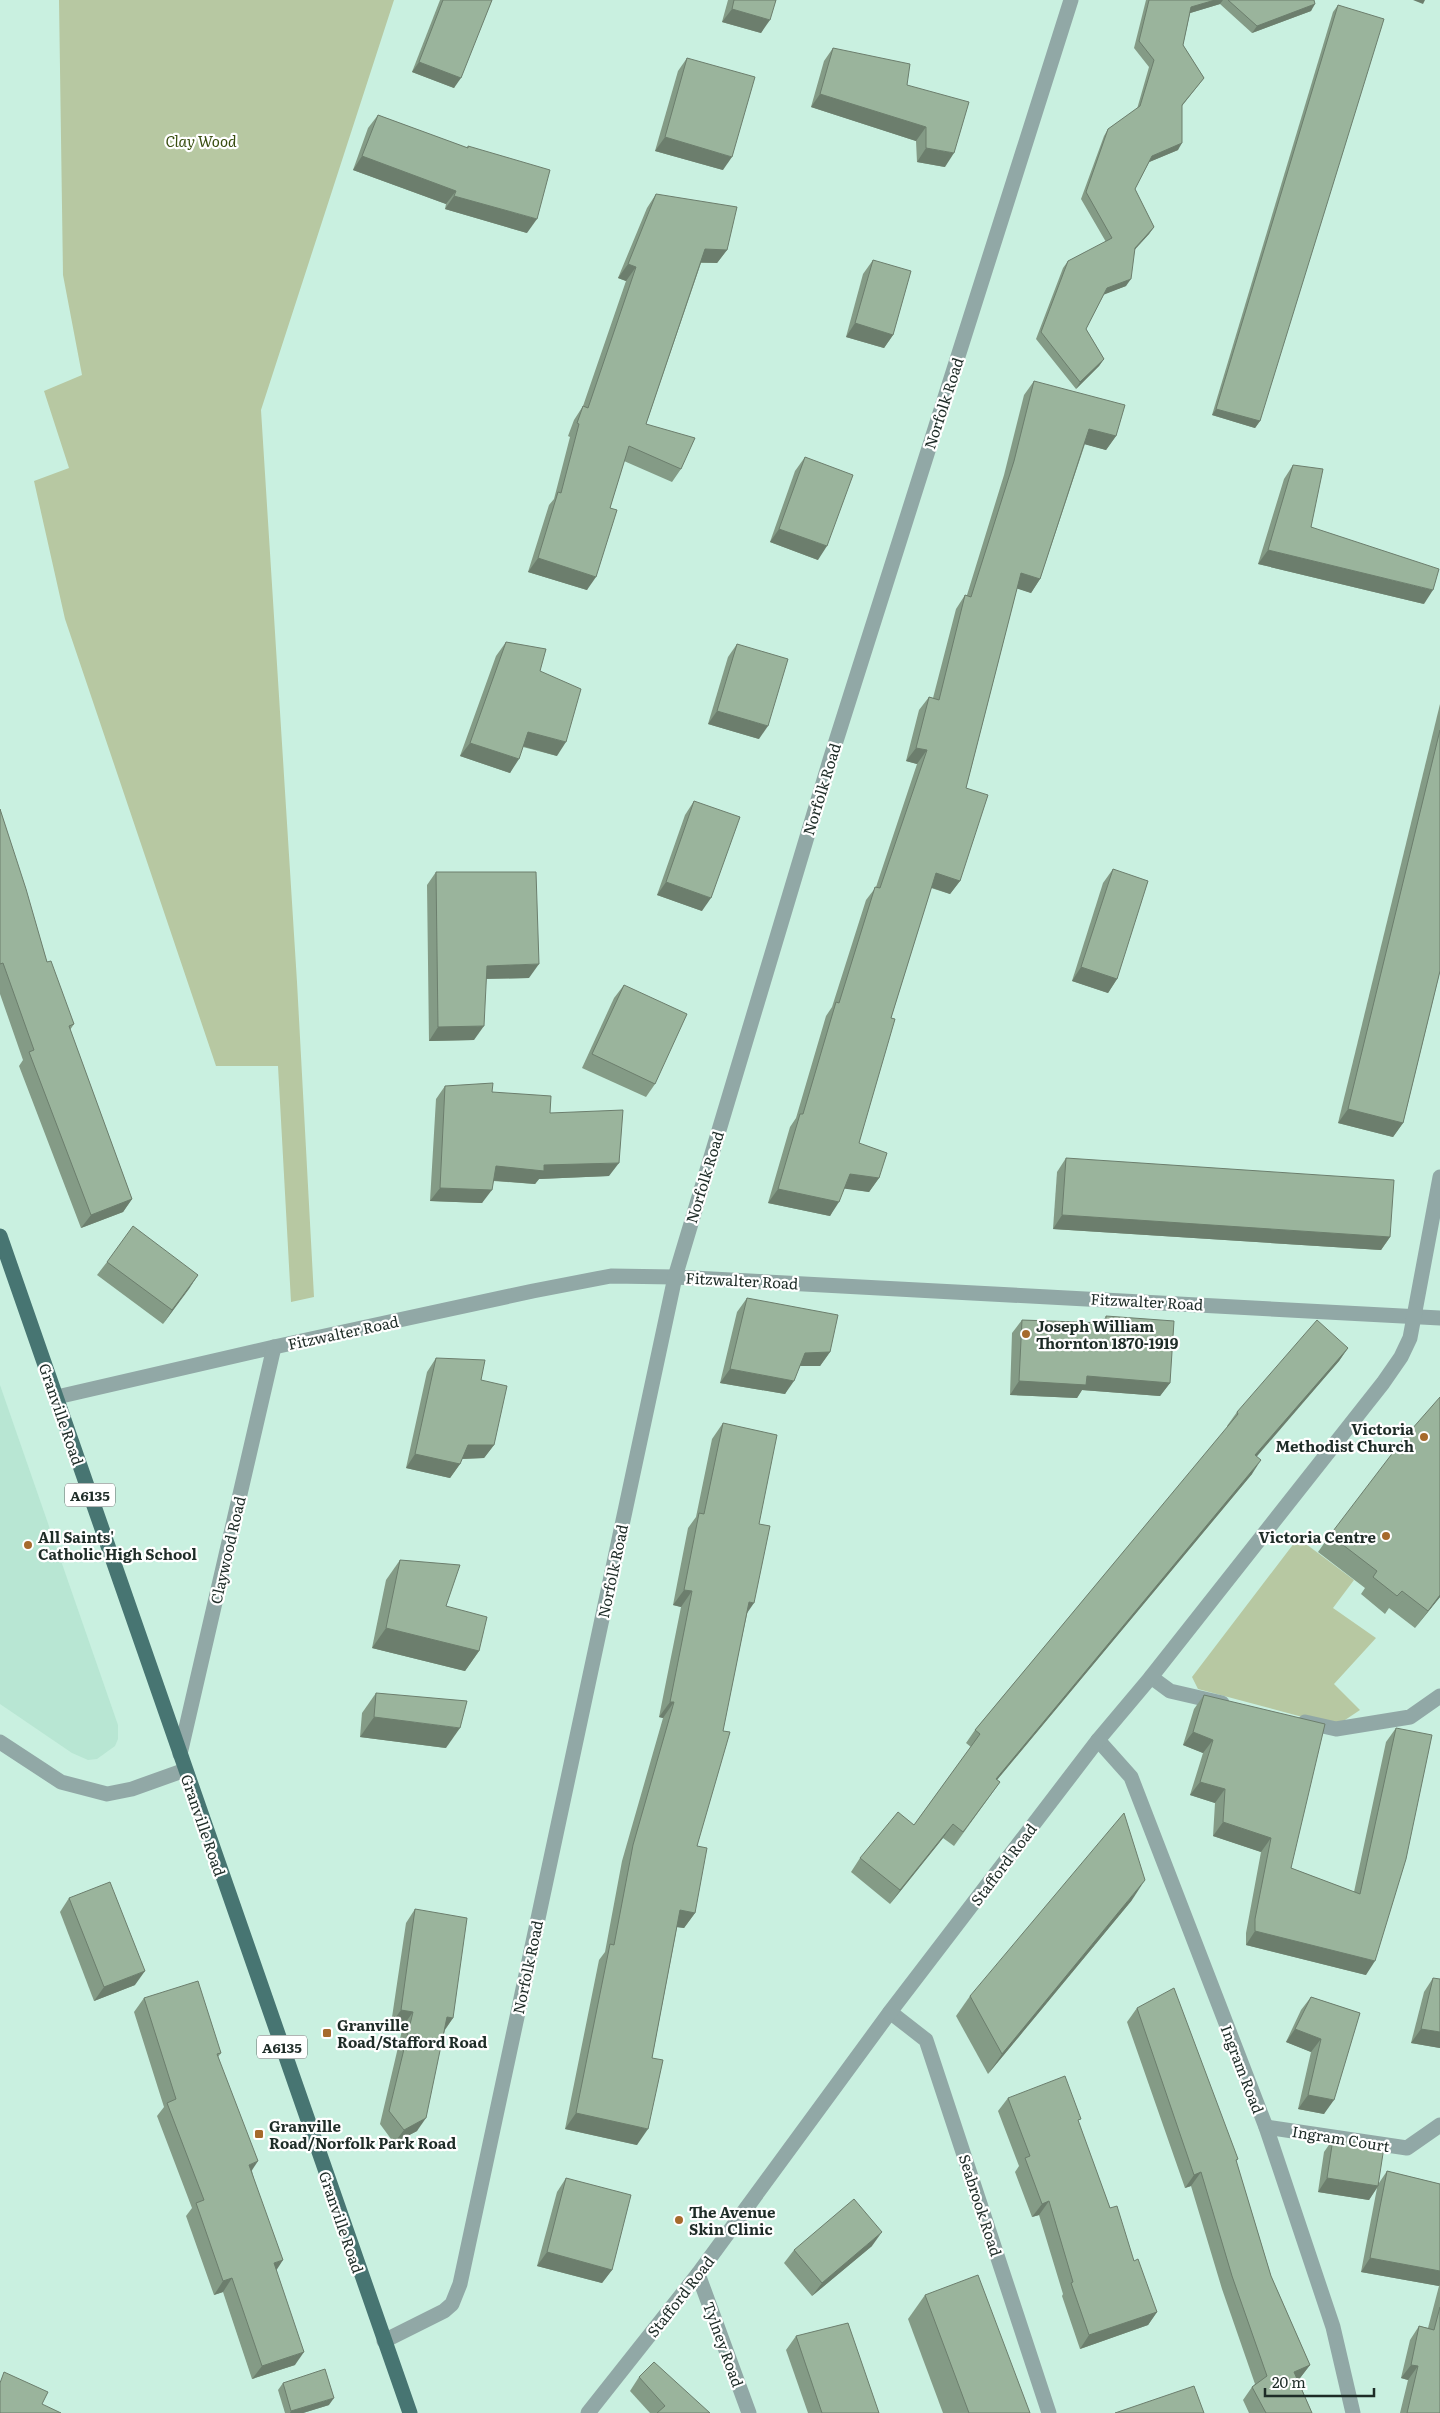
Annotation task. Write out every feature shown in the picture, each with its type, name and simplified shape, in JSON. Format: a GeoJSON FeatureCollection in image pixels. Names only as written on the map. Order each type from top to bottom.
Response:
{"type":"FeatureCollection","features":[{"type":"Feature","properties":{"kind":"main road","name":"Granville Road"},"geometry":{"type":"LineString","coordinates":[[0,1236],[410,2413]]}},
{"type":"Feature","properties":{"kind":"street","name":"Norfolk Road"},"geometry":{"type":"LineString","coordinates":[[384,2341],[444,2311],[452,2304],[460,2284],[675,1276],[830,760],[1071,0]]}},
{"type":"Feature","properties":{"kind":"street","name":"Stafford Road"},"geometry":{"type":"LineString","coordinates":[[588,2413],[698,2274],[890,2012],[1098,1740],[1151,1677],[1383,1384],[1401,1357],[1410,1338],[1440,1178]]}},
{"type":"Feature","properties":{"kind":"street","name":"Fitzwalter Road"},"geometry":{"type":"LineString","coordinates":[[57,1397],[274,1347],[611,1276],[675,1276],[1208,1304],[1338,1313],[1414,1315],[1440,1318]]}},
{"type":"Feature","properties":{"kind":"street","name":"Claywood Road"},"geometry":{"type":"LineString","coordinates":[[180,1754],[274,1347]]}},
{"type":"Feature","properties":{"kind":"street"},"geometry":{"type":"LineString","coordinates":[[1151,1677],[1170,1691],[1235,1706]]}},
{"type":"Feature","properties":{"kind":"street"},"geometry":{"type":"LineString","coordinates":[[1290,1718],[1336,1729],[1410,1717],[1440,1696]]}},
{"type":"Feature","properties":{"kind":"street","name":"Ingram Road"},"geometry":{"type":"LineString","coordinates":[[1098,1740],[1131,1777],[1266,2127],[1334,2327],[1352,2413]]}},
{"type":"Feature","properties":{"kind":"street"},"geometry":{"type":"LineString","coordinates":[[0,1742],[61,1782],[107,1794],[132,1790],[185,1770]]}},
{"type":"Feature","properties":{"kind":"street","name":"Seabrook Road"},"geometry":{"type":"LineString","coordinates":[[890,2012],[926,2040],[1049,2413]]}},
{"type":"Feature","properties":{"kind":"street","name":"Ingram Court"},"geometry":{"type":"LineString","coordinates":[[1266,2127],[1407,2148],[1440,2125]]}},
{"type":"Feature","properties":{"kind":"street","name":"Tylney Road"},"geometry":{"type":"LineString","coordinates":[[698,2274],[748,2413]]}},
{"type":"Feature","properties":{"kind":"shaded area","name":"All Saints' Catholic High School"},"geometry":{"type":"Polygon","coordinates":[[[0,1385],[118,1725],[118,1739],[115,1746],[97,1759],[88,1760],[72,1753],[0,1704],[0,1385]]]}},
{"type":"Feature","properties":{"kind":"green space","name":"Clay Wood"},"geometry":{"type":"Polygon","coordinates":[[[59,0],[394,0],[261,410],[297,982],[314,1297],[291,1302],[278,1066],[216,1066],[65,619],[34,481],[69,468],[44,391],[82,375],[63,275],[59,0]]]}},
{"type":"Feature","properties":{"kind":"green space"},"geometry":{"type":"Polygon","coordinates":[[[1298,1538],[1354,1580],[1333,1608],[1376,1638],[1334,1684],[1360,1710],[1336,1726],[1198,1689],[1192,1677],[1298,1538]]]}},
{"type":"Feature","properties":{"kind":"building"},"geometry":{"type":"Polygon","coordinates":[[[443,0],[492,0],[461,78],[419,62],[443,0]]]}},
{"type":"Feature","properties":{"kind":"building"},"geometry":{"type":"Polygon","coordinates":[[[734,0],[776,0],[770,20],[732,9],[734,0]]]}},
{"type":"Feature","properties":{"kind":"building"},"geometry":{"type":"Polygon","coordinates":[[[1149,0],[1215,0],[1191,7],[1183,45],[1204,78],[1182,105],[1182,143],[1152,156],[1135,189],[1154,227],[1135,248],[1131,279],[1107,288],[1086,329],[1104,359],[1080,382],[1041,332],[1068,261],[1112,238],[1086,192],[1108,129],[1140,106],[1154,60],[1139,41],[1149,0]]]}},
{"type":"Feature","properties":{"kind":"building"},"geometry":{"type":"Polygon","coordinates":[[[1228,0],[1314,0],[1315,4],[1257,26],[1228,0]]]}},
{"type":"Feature","properties":{"kind":"building"},"geometry":{"type":"Polygon","coordinates":[[[1338,5],[1384,19],[1260,421],[1216,409],[1338,5]]]}},
{"type":"Feature","properties":{"kind":"building"},"geometry":{"type":"Polygon","coordinates":[[[833,48],[910,64],[907,85],[969,102],[954,153],[926,148],[926,127],[820,94],[833,48]]]}},
{"type":"Feature","properties":{"kind":"building"},"geometry":{"type":"Polygon","coordinates":[[[687,58],[755,77],[732,157],[665,137],[687,58]]]}},
{"type":"Feature","properties":{"kind":"building"},"geometry":{"type":"Polygon","coordinates":[[[378,115],[468,148],[468,146],[550,170],[537,219],[454,196],[456,191],[362,156],[378,115]]]}},
{"type":"Feature","properties":{"kind":"building"},"geometry":{"type":"Polygon","coordinates":[[[656,194],[737,207],[727,250],[705,249],[646,424],[695,438],[681,469],[629,446],[610,508],[617,510],[596,577],[538,558],[558,492],[561,493],[579,424],[577,423],[583,406],[588,408],[636,267],[628,264],[656,194]]]}},
{"type":"Feature","properties":{"kind":"building"},"geometry":{"type":"Polygon","coordinates":[[[873,260],[911,271],[893,335],[855,323],[873,260]]]}},
{"type":"Feature","properties":{"kind":"building"},"geometry":{"type":"Polygon","coordinates":[[[1034,381],[1125,405],[1116,436],[1089,429],[1040,579],[1021,573],[966,788],[988,795],[960,881],[936,873],[891,1018],[895,1019],[859,1143],[887,1153],[879,1178],[850,1174],[839,1202],[778,1189],[800,1114],[803,1114],[836,1002],[839,1003],[875,887],[880,888],[927,750],[916,748],[929,697],[939,700],[965,595],[971,597],[1014,461],[1034,381]]]}},
{"type":"Feature","properties":{"kind":"building"},"geometry":{"type":"Polygon","coordinates":[[[805,457],[853,475],[827,546],[779,529],[805,457]]]}},
{"type":"Feature","properties":{"kind":"building"},"geometry":{"type":"Polygon","coordinates":[[[1293,465],[1323,469],[1311,527],[1439,569],[1433,590],[1268,550],[1293,465]]]}},
{"type":"Feature","properties":{"kind":"building"},"geometry":{"type":"Polygon","coordinates":[[[506,642],[546,649],[540,671],[581,689],[566,742],[528,732],[519,759],[470,743],[506,642]]]}},
{"type":"Feature","properties":{"kind":"building"},"geometry":{"type":"Polygon","coordinates":[[[737,644],[788,659],[768,726],[717,711],[737,644]]]}},
{"type":"Feature","properties":{"kind":"building"},"geometry":{"type":"Polygon","coordinates":[[[1440,730],[1440,971],[1403,1123],[1348,1109],[1440,730]]]}},
{"type":"Feature","properties":{"kind":"building"},"geometry":{"type":"Polygon","coordinates":[[[694,801],[740,817],[711,898],[666,882],[694,801]]]}},
{"type":"Feature","properties":{"kind":"building"},"geometry":{"type":"Polygon","coordinates":[[[0,809],[47,962],[51,961],[74,1024],[69,1026],[132,1199],[91,1215],[29,1052],[34,1050],[3,963],[0,964],[0,809]]]}},
{"type":"Feature","properties":{"kind":"building"},"geometry":{"type":"Polygon","coordinates":[[[1113,869],[1148,881],[1117,979],[1081,967],[1113,869]]]}},
{"type":"Feature","properties":{"kind":"building"},"geometry":{"type":"Polygon","coordinates":[[[436,872],[536,872],[539,964],[487,966],[484,1026],[438,1027],[436,872]]]}},
{"type":"Feature","properties":{"kind":"building"},"geometry":{"type":"Polygon","coordinates":[[[624,985],[687,1014],[655,1084],[592,1054],[624,985]]]}},
{"type":"Feature","properties":{"kind":"building"},"geometry":{"type":"Polygon","coordinates":[[[493,1083],[492,1092],[551,1096],[550,1113],[623,1110],[619,1163],[544,1165],[544,1171],[496,1166],[492,1190],[440,1188],[445,1086],[493,1083]]]}},
{"type":"Feature","properties":{"kind":"building"},"geometry":{"type":"Polygon","coordinates":[[[1066,1158],[1394,1180],[1390,1237],[1062,1215],[1066,1158]]]}},
{"type":"Feature","properties":{"kind":"building"},"geometry":{"type":"Polygon","coordinates":[[[133,1226],[198,1275],[172,1310],[107,1262],[133,1226]]]}},
{"type":"Feature","properties":{"kind":"building"},"geometry":{"type":"Polygon","coordinates":[[[747,1298],[838,1315],[830,1352],[805,1353],[794,1381],[730,1369],[747,1298]]]}},
{"type":"Feature","properties":{"kind":"building"},"geometry":{"type":"Polygon","coordinates":[[[1106,1316],[1174,1321],[1170,1383],[1087,1376],[1086,1385],[1019,1381],[1022,1320],[1106,1323],[1106,1316]]]}},
{"type":"Feature","properties":{"kind":"building"},"geometry":{"type":"Polygon","coordinates":[[[1317,1320],[1348,1348],[1255,1455],[1261,1460],[996,1779],[1000,1782],[963,1832],[953,1824],[900,1890],[860,1858],[898,1812],[914,1825],[980,1734],[975,1730],[1238,1414],[1237,1412],[1317,1320]]]}},
{"type":"Feature","properties":{"kind":"building"},"geometry":{"type":"Polygon","coordinates":[[[436,1358],[485,1360],[481,1380],[507,1386],[494,1445],[468,1445],[460,1464],[415,1454],[436,1358]]]}},
{"type":"Feature","properties":{"kind":"building","name":"Victoria Centre"},"geometry":{"type":"Polygon","coordinates":[[[1440,1397],[1440,1595],[1428,1611],[1402,1591],[1397,1596],[1373,1577],[1377,1571],[1330,1535],[1404,1438],[1440,1397]]]}},
{"type":"Feature","properties":{"kind":"building"},"geometry":{"type":"Polygon","coordinates":[[[723,1423],[777,1435],[759,1524],[770,1526],[754,1603],[749,1602],[723,1731],[730,1732],[697,1846],[707,1848],[695,1913],[680,1910],[652,2058],[663,2060],[648,2129],[576,2113],[610,1944],[614,1945],[633,1845],[674,1702],[670,1702],[692,1591],[684,1590],[699,1513],[704,1514],[723,1423]]]}},
{"type":"Feature","properties":{"kind":"building"},"geometry":{"type":"Polygon","coordinates":[[[400,1560],[460,1565],[446,1606],[487,1617],[479,1651],[386,1628],[400,1560]]]}},
{"type":"Feature","properties":{"kind":"building"},"geometry":{"type":"Polygon","coordinates":[[[376,1693],[467,1701],[460,1728],[374,1717],[376,1693]]]}},
{"type":"Feature","properties":{"kind":"building"},"geometry":{"type":"Polygon","coordinates":[[[1204,1695],[1325,1724],[1291,1868],[1360,1894],[1396,1728],[1432,1735],[1406,1859],[1375,1961],[1255,1931],[1255,1919],[1271,1838],[1223,1822],[1225,1789],[1200,1782],[1213,1740],[1193,1732],[1204,1695]]]}},
{"type":"Feature","properties":{"kind":"building"},"geometry":{"type":"Polygon","coordinates":[[[1124,1813],[1145,1880],[1002,2054],[970,1996],[1124,1813]]]}},
{"type":"Feature","properties":{"kind":"building"},"geometry":{"type":"Polygon","coordinates":[[[110,1882],[145,1971],[104,1987],[69,1898],[110,1882]]]}},
{"type":"Feature","properties":{"kind":"building"},"geometry":{"type":"Polygon","coordinates":[[[415,1909],[467,1918],[453,2018],[447,2017],[426,2118],[404,2130],[389,2111],[413,2012],[401,2010],[415,1909]]]}},
{"type":"Feature","properties":{"kind":"building"},"geometry":{"type":"Polygon","coordinates":[[[1433,1978],[1440,1979],[1440,2032],[1421,2029],[1433,1978]]]}},
{"type":"Feature","properties":{"kind":"building"},"geometry":{"type":"Polygon","coordinates":[[[198,1981],[221,2053],[217,2054],[258,2161],[249,2165],[283,2260],[274,2263],[304,2352],[262,2366],[232,2278],[223,2281],[196,2203],[204,2200],[167,2103],[176,2099],[144,1998],[198,1981]]]}},
{"type":"Feature","properties":{"kind":"building"},"geometry":{"type":"Polygon","coordinates":[[[1174,1988],[1238,2159],[1236,2160],[1271,2276],[1310,2365],[1294,2372],[1312,2413],[1266,2413],[1252,2387],[1267,2376],[1232,2276],[1201,2172],[1194,2175],[1137,2008],[1174,1988]]]}},
{"type":"Feature","properties":{"kind":"building"},"geometry":{"type":"Polygon","coordinates":[[[1311,1997],[1360,2013],[1334,2100],[1308,2095],[1321,2039],[1295,2029],[1311,1997]]]}},
{"type":"Feature","properties":{"kind":"building"},"geometry":{"type":"Polygon","coordinates":[[[1065,2076],[1081,2119],[1078,2120],[1110,2208],[1117,2206],[1134,2261],[1138,2259],[1157,2312],[1089,2335],[1071,2283],[1073,2282],[1049,2201],[1042,2204],[1025,2158],[1030,2156],[1008,2098],[1065,2076]]]}},
{"type":"Feature","properties":{"kind":"building"},"geometry":{"type":"Polygon","coordinates":[[[1333,2139],[1384,2147],[1378,2186],[1327,2178],[1333,2139]]]}},
{"type":"Feature","properties":{"kind":"building"},"geometry":{"type":"Polygon","coordinates":[[[1387,2171],[1440,2184],[1440,2271],[1370,2258],[1387,2171]]]}},
{"type":"Feature","properties":{"kind":"building"},"geometry":{"type":"Polygon","coordinates":[[[566,2178],[631,2195],[612,2270],[547,2252],[566,2178]]]}},
{"type":"Feature","properties":{"kind":"building"},"geometry":{"type":"Polygon","coordinates":[[[854,2199],[882,2232],[822,2283],[794,2250],[854,2199]]]}},
{"type":"Feature","properties":{"kind":"building"},"geometry":{"type":"Polygon","coordinates":[[[978,2275],[1030,2413],[969,2413],[925,2295],[978,2275]]]}},
{"type":"Feature","properties":{"kind":"building"},"geometry":{"type":"Polygon","coordinates":[[[1440,2307],[1440,2413],[1407,2413],[1418,2366],[1411,2365],[1419,2326],[1434,2330],[1440,2307]]]}},
{"type":"Feature","properties":{"kind":"building"},"geometry":{"type":"Polygon","coordinates":[[[848,2323],[879,2413],[822,2413],[796,2336],[848,2323]]]}},
{"type":"Feature","properties":{"kind":"building"},"geometry":{"type":"Polygon","coordinates":[[[654,2362],[710,2413],[657,2413],[665,2406],[639,2377],[654,2362]]]}},
{"type":"Feature","properties":{"kind":"building"},"geometry":{"type":"Polygon","coordinates":[[[325,2369],[334,2398],[291,2411],[283,2383],[325,2369]]]}},
{"type":"Feature","properties":{"kind":"building"},"geometry":{"type":"Polygon","coordinates":[[[4,2372],[48,2392],[42,2404],[61,2413],[0,2413],[0,2383],[4,2372]]]}},
{"type":"Feature","properties":{"kind":"building"},"geometry":{"type":"Polygon","coordinates":[[[1194,2386],[1204,2413],[1115,2413],[1194,2386]]]}},
{"type":"Feature","properties":{"kind":"place","name":"Joseph William Thornton 1870-1919"},"geometry":{"type":"Point","coordinates":[1026,1334]}},
{"type":"Feature","properties":{"kind":"place","name":"Victoria Methodist Church"},"geometry":{"type":"Point","coordinates":[1424,1437]}},
{"type":"Feature","properties":{"kind":"place","name":"Victoria Centre"},"geometry":{"type":"Point","coordinates":[1386,1536]}},
{"type":"Feature","properties":{"kind":"place","name":"All Saints' Catholic High School"},"geometry":{"type":"Point","coordinates":[28,1545]}},
{"type":"Feature","properties":{"kind":"place","name":"Granville Road/Stafford Road"},"geometry":{"type":"Point","coordinates":[327,2033]}},
{"type":"Feature","properties":{"kind":"place","name":"Granville Road/Norfolk Park Road"},"geometry":{"type":"Point","coordinates":[259,2134]}},
{"type":"Feature","properties":{"kind":"place","name":"The Avenue Skin Clinic"},"geometry":{"type":"Point","coordinates":[679,2220]}}]}
